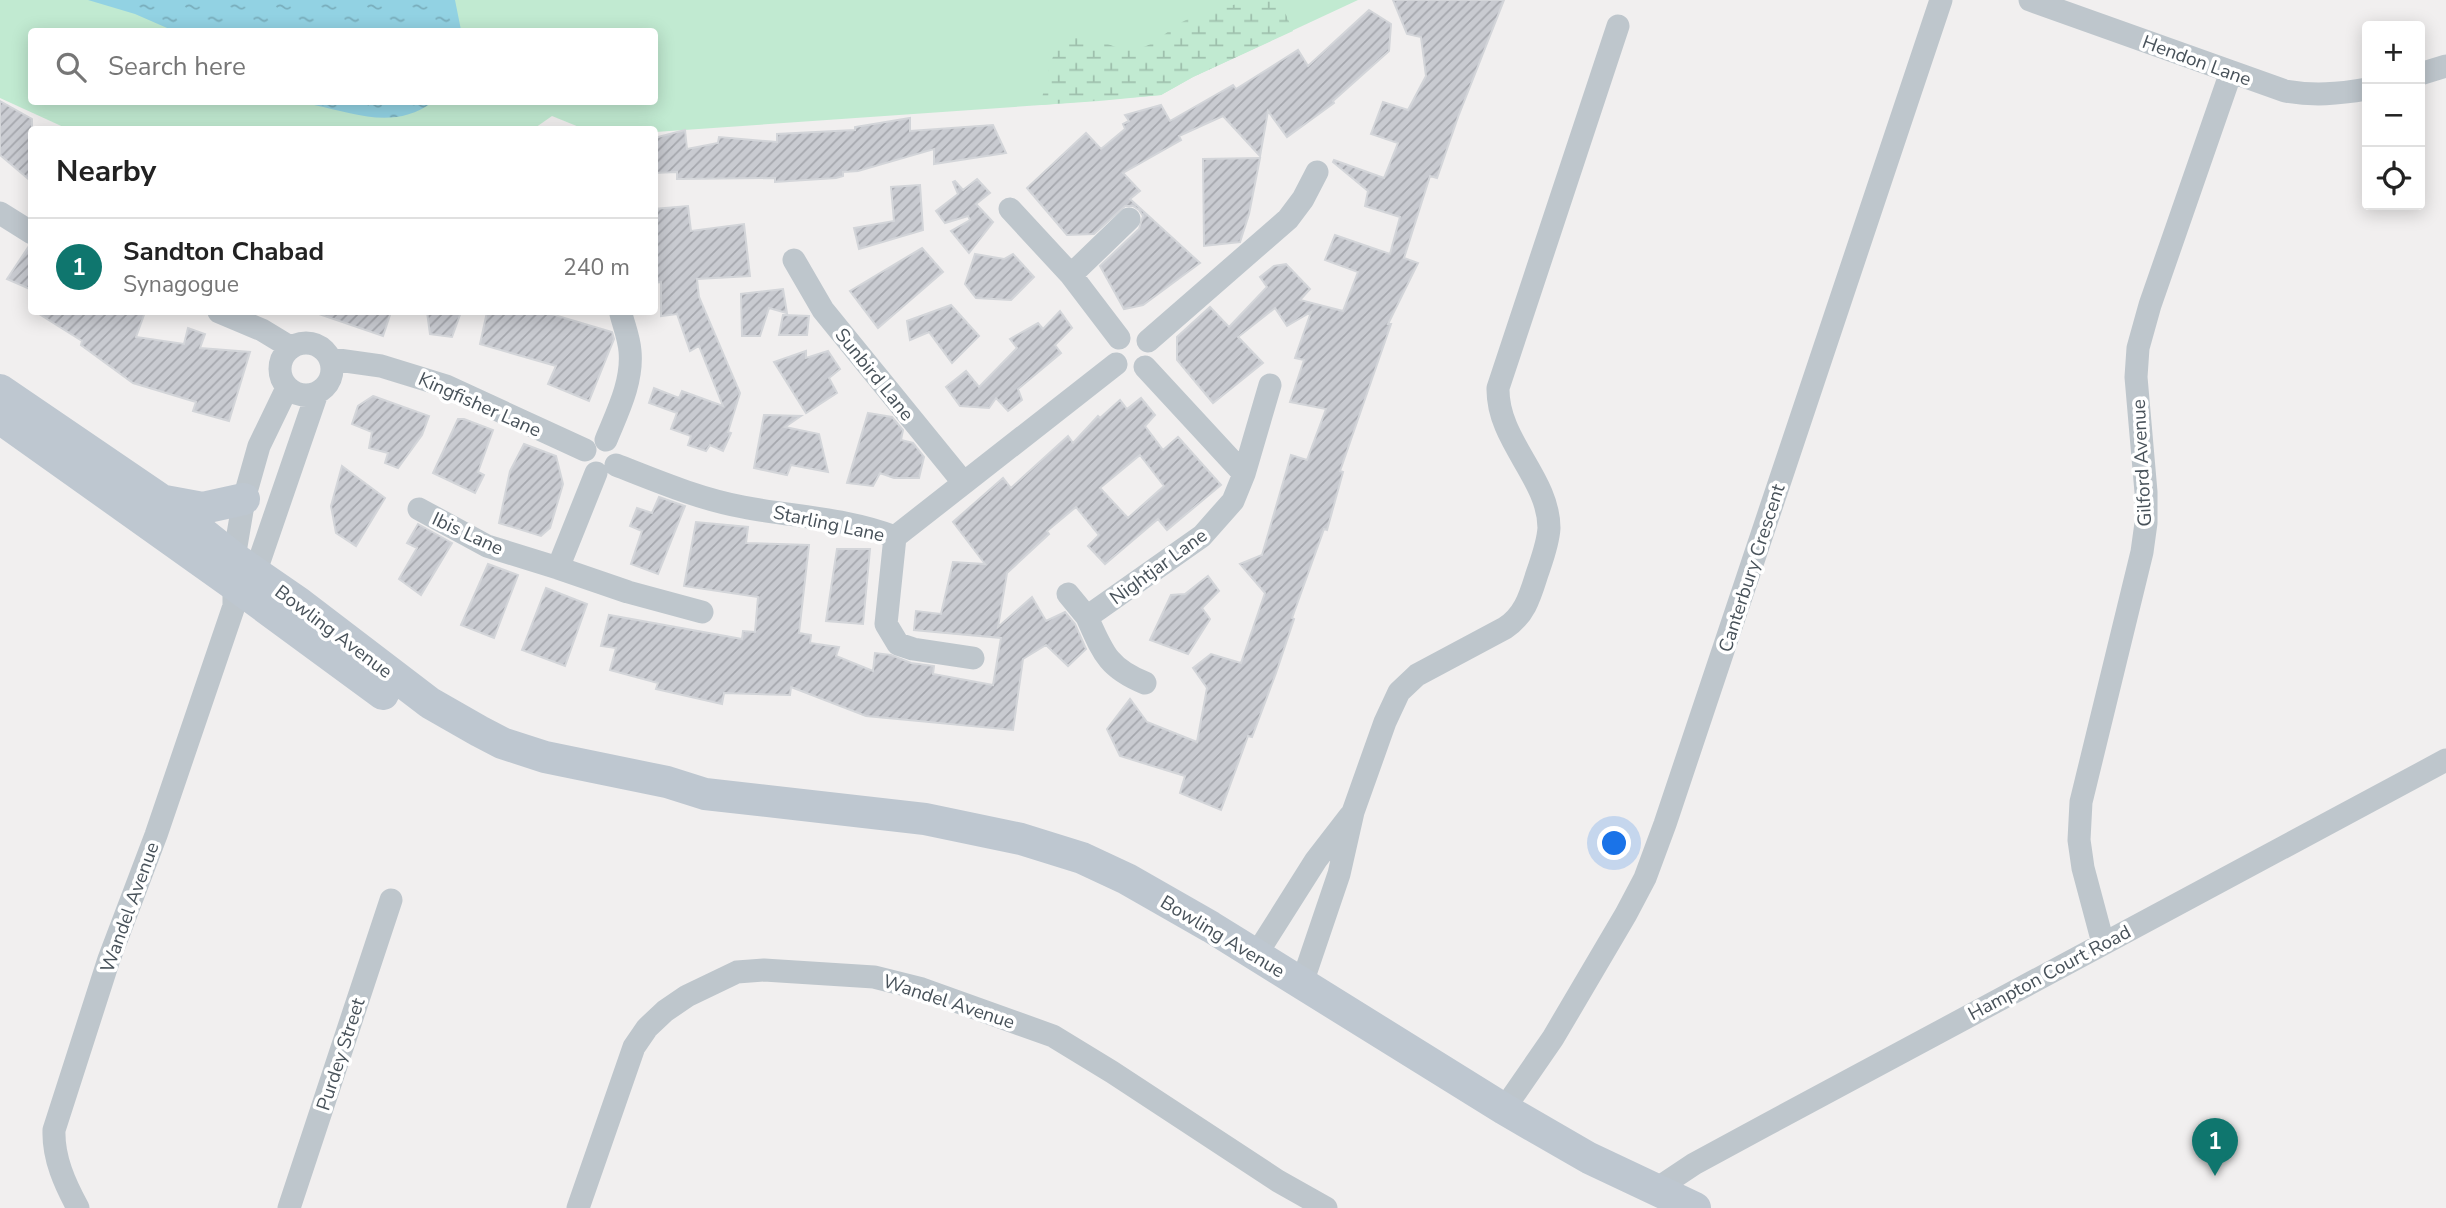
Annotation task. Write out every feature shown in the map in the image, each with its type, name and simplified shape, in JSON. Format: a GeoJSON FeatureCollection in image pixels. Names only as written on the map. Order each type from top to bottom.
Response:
{"type":"FeatureCollection","features":[{"type":"Feature","properties":{"kind":"main road","name":"Bowling Avenue"},"geometry":{"type":"LineString","coordinates":[[0,390],[160,499],[241,583]]}},
{"type":"Feature","properties":{"kind":"main road","name":"Bowling Avenue"},"geometry":{"type":"LineString","coordinates":[[0,418],[241,583],[410,715],[486,755],[541,774],[674,798],[705,794],[925,819],[1021,839],[1082,859],[1166,900],[1504,1109],[1589,1157],[1695,1208]]}},
{"type":"Feature","properties":{"kind":"main road"},"geometry":{"type":"LineString","coordinates":[[160,499],[204,508],[243,499]]}},
{"type":"Feature","properties":{"kind":"street","name":"Canterbury Crescent"},"geometry":{"type":"LineString","coordinates":[[1504,1109],[1553,1038],[1645,878],[1941,0]]}},
{"type":"Feature","properties":{"kind":"street","name":"Hendon Lane"},"geometry":{"type":"LineString","coordinates":[[2030,0],[2285,91],[2330,95],[2362,90]]}},
{"type":"Feature","properties":{"kind":"street"},"geometry":{"type":"LineString","coordinates":[[1302,983],[1339,874],[1353,812],[1388,714],[1405,685],[1417,674],[1505,628],[1515,621],[1528,601],[1549,525],[1538,489],[1509,436],[1500,412],[1498,388],[1618,26]]}},
{"type":"Feature","properties":{"kind":"street"},"geometry":{"type":"LineString","coordinates":[[2425,72],[2446,66]]}},
{"type":"Feature","properties":{"kind":"street","name":"Gilford Avenue"},"geometry":{"type":"LineString","coordinates":[[2102,943],[2083,867],[2079,840],[2081,802],[2142,552],[2146,523],[2146,492],[2136,377],[2138,348],[2231,72]]}},
{"type":"Feature","properties":{"kind":"street"},"geometry":{"type":"LineString","coordinates":[[1148,341],[1288,219],[1303,199],[1317,172]]}},
{"type":"Feature","properties":{"kind":"street"},"geometry":{"type":"LineString","coordinates":[[1010,209],[1071,275],[1119,338]]}},
{"type":"Feature","properties":{"kind":"street"},"geometry":{"type":"LineString","coordinates":[[0,213],[28,230]]}},
{"type":"Feature","properties":{"kind":"street"},"geometry":{"type":"LineString","coordinates":[[1071,275],[1129,219]]}},
{"type":"Feature","properties":{"kind":"street","name":"Sunbird Lane"},"geometry":{"type":"LineString","coordinates":[[794,260],[822,310],[963,482]]}},
{"type":"Feature","properties":{"kind":"street"},"geometry":{"type":"LineString","coordinates":[[226,315],[262,330],[290,347]]}},
{"type":"Feature","properties":{"kind":"street"},"geometry":{"type":"LineString","coordinates":[[606,440],[630,367],[628,338],[619,315]]}},
{"type":"Feature","properties":{"kind":"street"},"geometry":{"type":"LineString","coordinates":[[1131,333],[1143,336],[1148,341],[1151,357],[1145,367],[1133,372],[1116,364],[1113,348],[1119,338],[1131,333]]}},
{"type":"Feature","properties":{"kind":"street"},"geometry":{"type":"LineString","coordinates":[[306,342],[314,343],[327,352],[333,369],[326,387],[307,396],[296,394],[287,388],[279,372],[284,354],[290,347],[306,342]]}},
{"type":"Feature","properties":{"kind":"street","name":"Kingfisher Lane"},"geometry":{"type":"LineString","coordinates":[[331,359],[381,366],[437,382],[585,450]]}},
{"type":"Feature","properties":{"kind":"street","name":"Starling Lane"},"geometry":{"type":"LineString","coordinates":[[606,469],[732,505],[853,524],[895,537],[1116,364]]}},
{"type":"Feature","properties":{"kind":"street"},"geometry":{"type":"LineString","coordinates":[[1145,367],[1244,474]]}},
{"type":"Feature","properties":{"kind":"street","name":"Nightjar Lane"},"geometry":{"type":"LineString","coordinates":[[1087,617],[1202,536],[1233,501],[1244,474],[1270,385]]}},
{"type":"Feature","properties":{"kind":"street","name":"Wandel Avenue"},"geometry":{"type":"LineString","coordinates":[[78,1208],[57,1158],[54,1130],[109,959],[156,835],[241,583],[243,499],[259,446],[287,388]]}},
{"type":"Feature","properties":{"kind":"street"},"geometry":{"type":"LineString","coordinates":[[241,583],[317,393]]}},
{"type":"Feature","properties":{"kind":"street"},"geometry":{"type":"LineString","coordinates":[[558,568],[606,469],[618,458],[617,450],[606,440],[598,440],[585,450],[586,464],[606,469]]}},
{"type":"Feature","properties":{"kind":"street","name":"Ibis Lane"},"geometry":{"type":"LineString","coordinates":[[419,509],[487,546],[628,592],[702,612]]}},
{"type":"Feature","properties":{"kind":"street"},"geometry":{"type":"LineString","coordinates":[[895,537],[887,624],[898,644],[913,649],[973,658]]}},
{"type":"Feature","properties":{"kind":"street"},"geometry":{"type":"LineString","coordinates":[[1068,594],[1087,617],[1111,663],[1124,674],[1145,683]]}},
{"type":"Feature","properties":{"kind":"street","name":"Hampton Court Road"},"geometry":{"type":"LineString","coordinates":[[1655,1190],[1706,1157],[2446,761]]}},
{"type":"Feature","properties":{"kind":"street"},"geometry":{"type":"LineString","coordinates":[[1256,955],[1316,860],[1353,812]]}},
{"type":"Feature","properties":{"kind":"street","name":"Purdey Street"},"geometry":{"type":"LineString","coordinates":[[289,1208],[391,900]]}},
{"type":"Feature","properties":{"kind":"street","name":"Wandel Avenue"},"geometry":{"type":"LineString","coordinates":[[578,1208],[634,1047],[647,1028],[687,996],[713,982],[737,972],[764,970],[874,977],[922,989],[1053,1036],[1278,1181],[1326,1208]]}},
{"type":"Feature","properties":{"kind":"green space"},"geometry":{"type":"Polygon","coordinates":[[[0,0],[1358,0],[1193,77],[1161,95],[658,132],[658,126],[577,126],[552,116],[538,126],[61,126],[0,98],[0,0]]]}},
{"type":"Feature","properties":{"kind":"green space"},"geometry":{"type":"Polygon","coordinates":[[[1260,0],[1277,1],[1293,31],[1193,77],[1161,95],[1041,105],[1056,47],[1071,36],[1093,38],[1118,48],[1135,49],[1156,41],[1196,15],[1260,0]]]}},
{"type":"Feature","properties":{"kind":"water"},"geometry":{"type":"Polygon","coordinates":[[[88,0],[455,0],[461,28],[167,28],[135,14],[88,0]]]}},
{"type":"Feature","properties":{"kind":"water"},"geometry":{"type":"Polygon","coordinates":[[[314,105],[428,105],[404,116],[390,118],[360,115],[314,105]]]}},
{"type":"Feature","properties":{"kind":"building"},"geometry":{"type":"Polygon","coordinates":[[[1393,0],[1504,0],[1437,178],[1430,176],[1404,258],[1418,263],[1388,324],[1391,324],[1340,471],[1343,472],[1327,530],[1324,529],[1292,618],[1294,619],[1276,673],[1252,737],[1248,736],[1221,810],[1180,793],[1185,776],[1120,756],[1107,729],[1130,699],[1147,722],[1197,742],[1207,688],[1193,668],[1211,654],[1241,663],[1265,593],[1240,564],[1262,555],[1291,455],[1307,460],[1326,409],[1290,402],[1304,360],[1295,358],[1311,312],[1287,326],[1275,308],[1238,337],[1263,363],[1213,403],[1177,360],[1177,337],[1210,307],[1229,327],[1267,287],[1260,277],[1274,266],[1286,264],[1310,289],[1300,300],[1343,311],[1358,272],[1325,260],[1335,235],[1390,254],[1400,217],[1365,206],[1368,191],[1333,162],[1334,160],[1384,178],[1398,143],[1371,134],[1383,102],[1408,110],[1426,76],[1421,37],[1407,34],[1393,0]]]}},
{"type":"Feature","properties":{"kind":"building"},"geometry":{"type":"Polygon","coordinates":[[[1369,10],[1391,24],[1389,51],[1333,101],[1334,103],[1287,137],[1268,111],[1260,156],[1223,116],[1179,136],[1181,140],[1123,173],[1140,191],[1130,199],[1200,263],[1143,305],[1124,309],[1100,266],[1139,229],[1143,216],[1139,210],[1133,206],[1125,206],[1094,234],[1067,235],[1027,188],[1086,133],[1101,149],[1125,129],[1123,124],[1129,121],[1125,115],[1161,105],[1170,121],[1233,85],[1236,89],[1298,50],[1308,66],[1369,10]]]}},
{"type":"Feature","properties":{"kind":"building"},"geometry":{"type":"Polygon","coordinates":[[[0,101],[32,119],[32,126],[28,126],[28,179],[0,155],[0,101]]]}},
{"type":"Feature","properties":{"kind":"building"},"geometry":{"type":"Polygon","coordinates":[[[910,118],[910,131],[993,125],[1006,153],[934,164],[934,149],[858,171],[843,172],[843,176],[836,178],[775,182],[775,178],[677,179],[677,172],[658,173],[658,137],[685,130],[687,149],[718,143],[719,137],[777,142],[777,134],[855,130],[855,127],[910,118]]]}},
{"type":"Feature","properties":{"kind":"building"},"geometry":{"type":"Polygon","coordinates":[[[1260,158],[1249,214],[1240,242],[1204,246],[1203,159],[1260,158]]]}},
{"type":"Feature","properties":{"kind":"building"},"geometry":{"type":"Polygon","coordinates":[[[977,179],[990,193],[976,204],[993,222],[969,253],[951,231],[970,220],[968,216],[945,223],[936,211],[958,194],[953,182],[963,190],[977,179]]]}},
{"type":"Feature","properties":{"kind":"building"},"geometry":{"type":"Polygon","coordinates":[[[920,185],[923,230],[859,249],[854,228],[894,221],[891,187],[920,185]]]}},
{"type":"Feature","properties":{"kind":"building"},"geometry":{"type":"Polygon","coordinates":[[[688,206],[691,231],[744,224],[750,276],[697,279],[699,297],[740,393],[728,432],[731,433],[723,451],[710,445],[706,451],[688,445],[691,436],[671,429],[677,413],[649,403],[654,388],[679,398],[682,391],[723,406],[699,346],[690,351],[677,314],[661,316],[658,209],[688,206]]]}},
{"type":"Feature","properties":{"kind":"building"},"geometry":{"type":"Polygon","coordinates":[[[28,248],[28,288],[7,279],[28,248]]]}},
{"type":"Feature","properties":{"kind":"building"},"geometry":{"type":"Polygon","coordinates":[[[922,248],[943,272],[878,328],[850,291],[922,248]]]}},
{"type":"Feature","properties":{"kind":"building"},"geometry":{"type":"Polygon","coordinates":[[[975,254],[1004,259],[1013,254],[1034,277],[1011,300],[976,298],[965,284],[975,254]]]}},
{"type":"Feature","properties":{"kind":"building"},"geometry":{"type":"Polygon","coordinates":[[[783,289],[787,313],[769,308],[760,336],[742,336],[741,294],[783,289]]]}},
{"type":"Feature","properties":{"kind":"building"},"geometry":{"type":"Polygon","coordinates":[[[951,305],[979,336],[952,363],[929,332],[910,340],[907,321],[951,305]]]}},
{"type":"Feature","properties":{"kind":"building"},"geometry":{"type":"Polygon","coordinates":[[[1060,311],[1072,328],[1055,345],[1061,353],[1018,389],[1022,400],[1008,411],[996,398],[989,408],[960,406],[946,387],[966,371],[979,387],[1017,348],[1010,339],[1038,323],[1043,329],[1060,311]]]}},
{"type":"Feature","properties":{"kind":"building"},"geometry":{"type":"Polygon","coordinates":[[[41,315],[144,315],[136,337],[184,344],[188,328],[205,334],[200,348],[250,352],[229,421],[193,411],[196,402],[133,383],[81,345],[82,341],[41,315]]]}},
{"type":"Feature","properties":{"kind":"building"},"geometry":{"type":"Polygon","coordinates":[[[322,315],[390,315],[383,336],[322,315]]]}},
{"type":"Feature","properties":{"kind":"building"},"geometry":{"type":"Polygon","coordinates":[[[427,315],[460,315],[452,337],[430,334],[427,315]]]}},
{"type":"Feature","properties":{"kind":"building"},"geometry":{"type":"Polygon","coordinates":[[[486,315],[554,315],[612,332],[614,339],[589,401],[548,384],[556,366],[480,344],[486,315]]]}},
{"type":"Feature","properties":{"kind":"building"},"geometry":{"type":"Polygon","coordinates":[[[783,315],[809,316],[807,335],[779,335],[783,315]]]}},
{"type":"Feature","properties":{"kind":"building"},"geometry":{"type":"Polygon","coordinates":[[[806,351],[806,358],[828,351],[840,369],[829,378],[837,393],[806,413],[774,362],[806,351]]]}},
{"type":"Feature","properties":{"kind":"building"},"geometry":{"type":"Polygon","coordinates":[[[373,396],[429,416],[422,435],[398,468],[385,463],[388,453],[369,448],[372,432],[352,424],[358,406],[373,396]]]}},
{"type":"Feature","properties":{"kind":"building"},"geometry":{"type":"Polygon","coordinates":[[[1141,398],[1155,415],[1145,426],[1163,450],[1178,437],[1221,485],[1167,530],[1158,519],[1105,564],[1088,546],[1099,535],[1076,507],[1047,531],[1049,534],[1007,573],[998,627],[1032,597],[1046,621],[1065,612],[1075,624],[1086,649],[1068,666],[1046,645],[1023,659],[1013,730],[866,716],[791,687],[790,695],[724,693],[722,704],[656,689],[658,683],[610,670],[616,648],[601,646],[609,615],[742,639],[743,631],[755,632],[758,597],[684,586],[696,522],[748,527],[746,543],[809,545],[799,633],[811,635],[810,643],[839,647],[836,656],[873,671],[875,653],[934,666],[933,674],[993,685],[1001,638],[914,630],[916,611],[941,614],[953,562],[985,564],[953,522],[1003,478],[1011,488],[1068,436],[1073,443],[1098,416],[1100,418],[1120,400],[1127,409],[1141,398]],[[1140,455],[1100,488],[1128,518],[1164,486],[1140,455]]]}},
{"type":"Feature","properties":{"kind":"building"},"geometry":{"type":"Polygon","coordinates":[[[868,413],[892,417],[903,430],[901,440],[913,443],[924,457],[919,478],[894,478],[880,473],[873,486],[847,483],[868,413]]]}},
{"type":"Feature","properties":{"kind":"building"},"geometry":{"type":"Polygon","coordinates":[[[764,415],[801,416],[785,427],[819,434],[828,472],[791,465],[787,475],[754,468],[764,415]]]}},
{"type":"Feature","properties":{"kind":"building"},"geometry":{"type":"Polygon","coordinates":[[[458,419],[493,430],[478,472],[484,475],[475,493],[433,473],[458,419]]]}},
{"type":"Feature","properties":{"kind":"building"},"geometry":{"type":"Polygon","coordinates":[[[524,444],[556,456],[563,484],[550,528],[541,536],[499,523],[510,471],[524,444]]]}},
{"type":"Feature","properties":{"kind":"building"},"geometry":{"type":"Polygon","coordinates":[[[342,466],[385,498],[356,546],[336,533],[331,506],[342,466]]]}},
{"type":"Feature","properties":{"kind":"building"},"geometry":{"type":"Polygon","coordinates":[[[659,497],[685,506],[658,574],[631,564],[642,531],[630,526],[637,508],[652,513],[659,497]]]}},
{"type":"Feature","properties":{"kind":"building"},"geometry":{"type":"Polygon","coordinates":[[[418,524],[452,543],[421,595],[399,579],[417,548],[407,543],[418,524]]]}},
{"type":"Feature","properties":{"kind":"building"},"geometry":{"type":"Polygon","coordinates":[[[837,549],[870,549],[863,624],[826,621],[837,549]]]}},
{"type":"Feature","properties":{"kind":"building"},"geometry":{"type":"Polygon","coordinates":[[[488,564],[518,575],[494,638],[461,625],[488,564]]]}},
{"type":"Feature","properties":{"kind":"building"},"geometry":{"type":"Polygon","coordinates":[[[1208,576],[1219,591],[1202,608],[1210,619],[1188,654],[1150,640],[1171,595],[1185,594],[1208,576]]]}},
{"type":"Feature","properties":{"kind":"building"},"geometry":{"type":"Polygon","coordinates":[[[546,588],[587,604],[565,666],[522,650],[546,588]]]}},
{"type":"Feature","properties":{"kind":"place","name":"Sandton Chabad"},"geometry":{"type":"Point","coordinates":[2215,1176]}}]}
